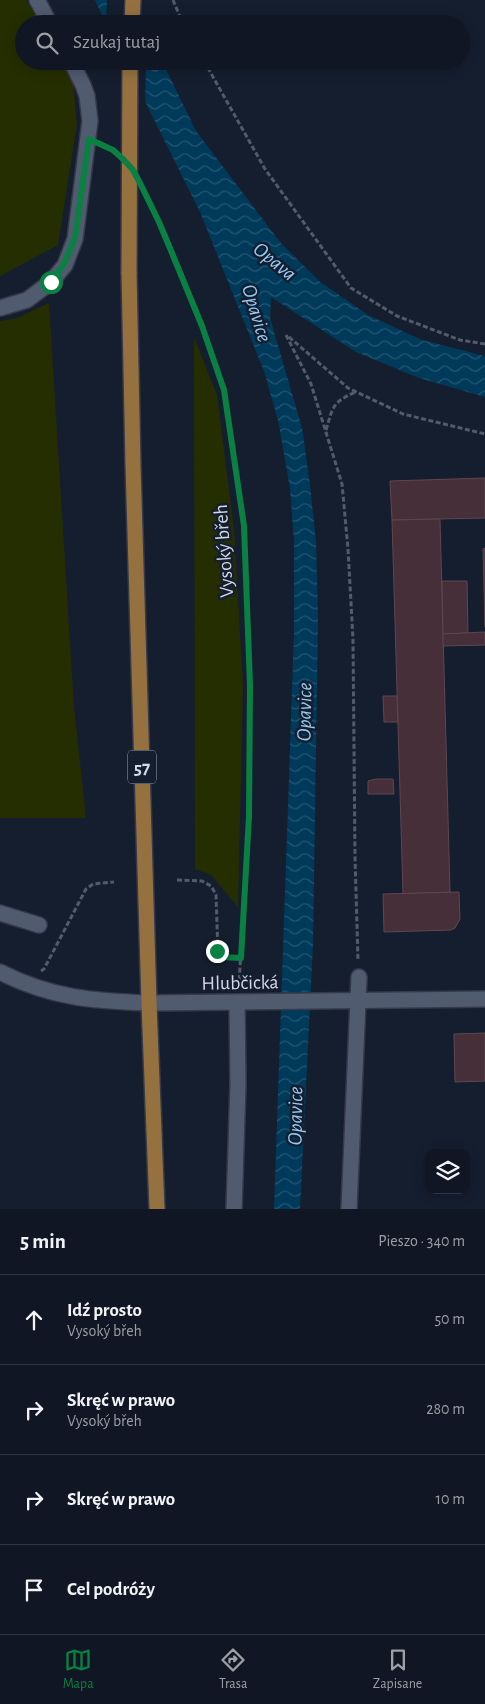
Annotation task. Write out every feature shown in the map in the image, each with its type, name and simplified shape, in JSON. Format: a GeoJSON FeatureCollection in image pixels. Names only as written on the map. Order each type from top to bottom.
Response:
{"type":"FeatureCollection","features":[{"type":"Feature","properties":{"kind":"main road"},"geometry":{"type":"LineString","coordinates":[[132,15],[133,0]]}},
{"type":"Feature","properties":{"kind":"main road","name":"57"},"geometry":{"type":"LineString","coordinates":[[130,70],[129,272],[133,465],[157,1209]]}},
{"type":"Feature","properties":{"kind":"street"},"geometry":{"type":"LineString","coordinates":[[37,0],[45,15]]}},
{"type":"Feature","properties":{"kind":"street"},"geometry":{"type":"LineString","coordinates":[[0,308],[27,300],[51,282],[64,264],[75,238],[90,121],[87,96],[76,70]]}},
{"type":"Feature","properties":{"kind":"street"},"geometry":{"type":"LineString","coordinates":[[0,913],[40,925]]}},
{"type":"Feature","properties":{"kind":"street","name":"Hlubčická"},"geometry":{"type":"LineString","coordinates":[[0,972],[33,987],[65,996],[97,1001],[149,1003],[485,999]]}},
{"type":"Feature","properties":{"kind":"street"},"geometry":{"type":"LineString","coordinates":[[349,1209],[359,977]]}},
{"type":"Feature","properties":{"kind":"street"},"geometry":{"type":"LineString","coordinates":[[234,1209],[238,1084],[244,1002]]}},
{"type":"Feature","properties":{"kind":"path"},"geometry":{"type":"LineString","coordinates":[[173,0],[179,15]]}},
{"type":"Feature","properties":{"kind":"path"},"geometry":{"type":"LineString","coordinates":[[209,70],[265,169],[351,288],[397,316],[460,340],[485,344]]}},
{"type":"Feature","properties":{"kind":"path","name":"Vysoký břeh"},"geometry":{"type":"LineString","coordinates":[[144,191],[159,222],[198,317],[224,390],[244,526],[250,685],[249,816],[241,958],[244,1002]]}},
{"type":"Feature","properties":{"kind":"path"},"geometry":{"type":"LineString","coordinates":[[359,977],[355,857],[353,649],[348,549],[342,484],[311,384],[286,335],[348,388],[356,392],[403,414],[485,434]]}},
{"type":"Feature","properties":{"kind":"path"},"geometry":{"type":"LineString","coordinates":[[326,431],[334,404],[356,392]]}},
{"type":"Feature","properties":{"kind":"path"},"geometry":{"type":"LineString","coordinates":[[177,880],[198,880],[211,886],[216,895],[218,953],[221,957],[241,958]]}},
{"type":"Feature","properties":{"kind":"path"},"geometry":{"type":"LineString","coordinates":[[35,972],[40,972],[44,969],[86,889],[93,884],[114,882]]}},
{"type":"Feature","properties":{"kind":"green space"},"geometry":{"type":"Polygon","coordinates":[[[0,0],[26,0],[35,15],[15,15],[15,70],[67,70],[73,81],[77,124],[58,245],[0,276],[0,0]]]}},
{"type":"Feature","properties":{"kind":"green space"},"geometry":{"type":"Polygon","coordinates":[[[49,303],[74,707],[86,818],[0,818],[0,321],[17,318],[49,303]]]}},
{"type":"Feature","properties":{"kind":"green space"},"geometry":{"type":"Polygon","coordinates":[[[194,337],[217,395],[234,529],[243,685],[238,907],[211,875],[195,869],[194,337]]]}},
{"type":"Feature","properties":{"kind":"water"},"geometry":{"type":"Polygon","coordinates":[[[95,0],[132,0],[116,15],[102,15],[95,0]]]}},
{"type":"Feature","properties":{"kind":"water"},"geometry":{"type":"Polygon","coordinates":[[[129,70],[166,70],[196,131],[280,242],[319,281],[368,315],[422,340],[485,356],[485,397],[419,378],[356,352],[271,297],[270,318],[302,428],[316,542],[318,619],[313,944],[300,1209],[274,1209],[294,632],[294,543],[290,488],[278,420],[264,371],[200,212],[129,70]]]}},
{"type":"Feature","properties":{"kind":"pier"},"geometry":{"type":"Polygon","coordinates":[[[107,0],[135,0],[142,15],[106,15],[107,0]]]}},
{"type":"Feature","properties":{"kind":"pier"},"geometry":{"type":"Polygon","coordinates":[[[127,70],[146,70],[145,107],[127,70]]]}},
{"type":"Feature","properties":{"kind":"building"},"geometry":{"type":"Polygon","coordinates":[[[485,478],[485,518],[392,520],[390,481],[485,478]]]}},
{"type":"Feature","properties":{"kind":"building"},"geometry":{"type":"Polygon","coordinates":[[[440,519],[450,892],[403,894],[392,520],[440,519]]]}},
{"type":"Feature","properties":{"kind":"building"},"geometry":{"type":"Polygon","coordinates":[[[485,548],[485,627],[483,549],[485,548]]]}},
{"type":"Feature","properties":{"kind":"building"},"geometry":{"type":"Polygon","coordinates":[[[442,581],[467,581],[468,633],[443,634],[442,581]]]}},
{"type":"Feature","properties":{"kind":"building"},"geometry":{"type":"Polygon","coordinates":[[[485,632],[485,645],[443,646],[443,634],[485,632]]]}},
{"type":"Feature","properties":{"kind":"building"},"geometry":{"type":"Polygon","coordinates":[[[383,696],[397,696],[398,722],[384,722],[383,696]]]}},
{"type":"Feature","properties":{"kind":"building"},"geometry":{"type":"Polygon","coordinates":[[[393,779],[394,794],[368,794],[368,781],[393,779]]]}},
{"type":"Feature","properties":{"kind":"building"},"geometry":{"type":"Polygon","coordinates":[[[459,892],[460,919],[455,928],[451,930],[384,932],[383,894],[459,892]]]}},
{"type":"Feature","properties":{"kind":"building"},"geometry":{"type":"Polygon","coordinates":[[[485,1033],[485,1081],[455,1082],[454,1034],[485,1033]]]}},
{"type":"Feature","properties":{"kind":"route"},"geometry":{"type":"LineString","coordinates":[[51,282],[59,273],[70,254],[75,238],[89,139],[113,150],[133,170],[140,183],[159,222],[202,326],[224,390],[244,526],[250,685],[249,816],[241,958],[221,957],[217,951]]}},
{"type":"Feature","properties":{"kind":"water label","name":"Opava"},"geometry":{"type":"Point","coordinates":[275,261]}},
{"type":"Feature","properties":{"kind":"water label","name":"Opavice"},"geometry":{"type":"Point","coordinates":[257,313]}},
{"type":"Feature","properties":{"kind":"water label","name":"Opavice"},"geometry":{"type":"Point","coordinates":[304,712]}},
{"type":"Feature","properties":{"kind":"water label","name":"Opavice"},"geometry":{"type":"Point","coordinates":[295,1116]}}]}
